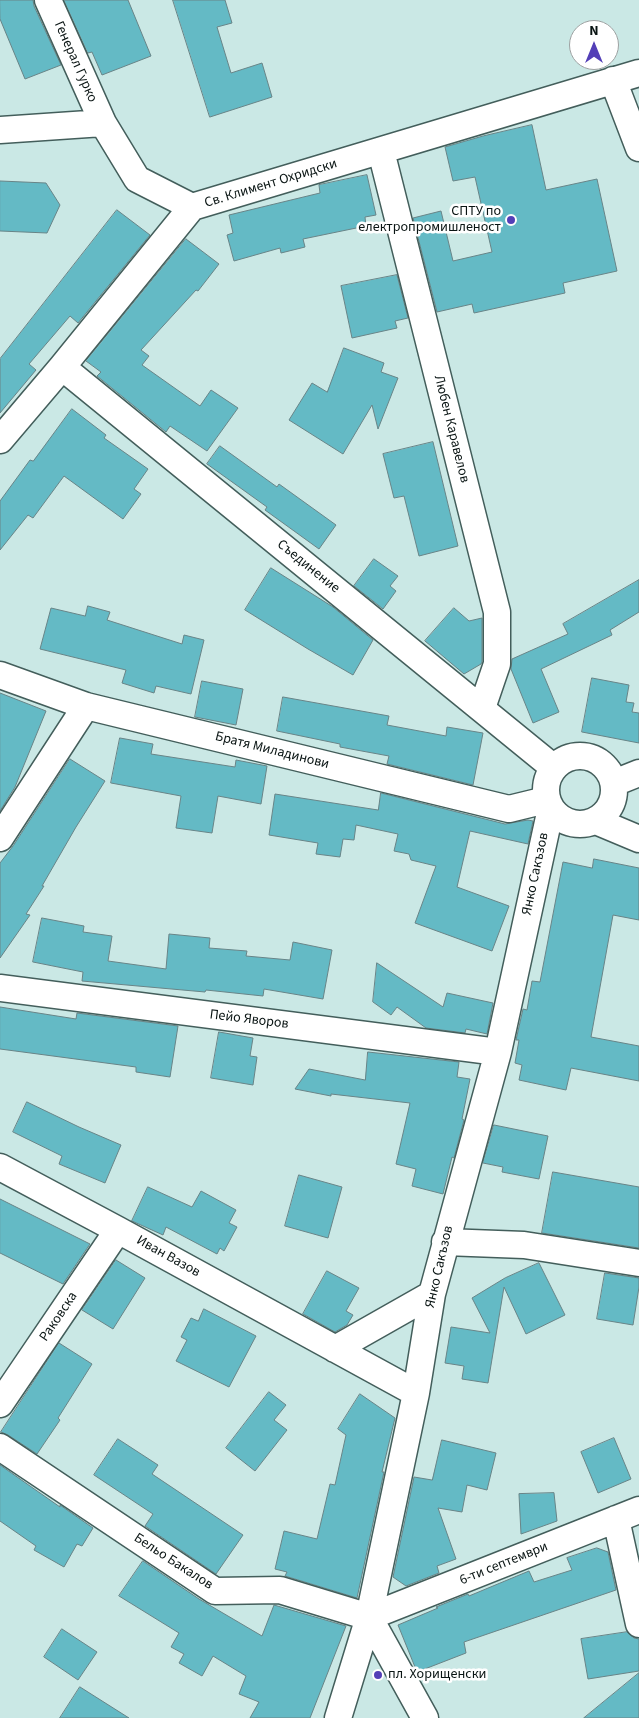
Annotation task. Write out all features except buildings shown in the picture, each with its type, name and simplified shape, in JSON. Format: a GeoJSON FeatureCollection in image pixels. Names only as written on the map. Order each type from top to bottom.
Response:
{"type":"FeatureCollection","features":[{"type":"Feature","properties":{"kind":"street","name":"Генерал Гурко"},"geometry":{"type":"LineString","coordinates":[[48,0],[103,123],[137,179],[192,207]]}},
{"type":"Feature","properties":{"kind":"street","name":"Св. Климент Охридски"},"geometry":{"type":"LineString","coordinates":[[0,440],[192,207],[639,72]]}},
{"type":"Feature","properties":{"kind":"street"},"geometry":{"type":"LineString","coordinates":[[613,80],[639,148]]}},
{"type":"Feature","properties":{"kind":"street"},"geometry":{"type":"LineString","coordinates":[[0,130],[103,123]]}},
{"type":"Feature","properties":{"kind":"street","name":"Любен Каравелов"},"geometry":{"type":"LineString","coordinates":[[381,151],[497,612],[497,664],[482,708]]}},
{"type":"Feature","properties":{"kind":"street","name":"Съединение"},"geometry":{"type":"LineString","coordinates":[[62,367],[554,768]]}},
{"type":"Feature","properties":{"kind":"street","name":"Братя Миладинови"},"geometry":{"type":"LineString","coordinates":[[0,674],[86,706],[509,809],[548,804]]}},
{"type":"Feature","properties":{"kind":"street"},"geometry":{"type":"LineString","coordinates":[[0,838],[86,706]]}},
{"type":"Feature","properties":{"kind":"street"},"geometry":{"type":"LineString","coordinates":[[579,756],[595,759],[607,769],[614,782],[614,797],[608,811],[596,821],[582,825],[567,822],[554,814],[548,804],[545,784],[554,768],[564,759],[579,756]]}},
{"type":"Feature","properties":{"kind":"street"},"geometry":{"type":"LineString","coordinates":[[614,782],[639,773]]}},
{"type":"Feature","properties":{"kind":"street","name":"Янко Сакъзов"},"geometry":{"type":"LineString","coordinates":[[338,1718],[369,1617],[416,1393],[432,1294],[498,1052],[548,804]]}},
{"type":"Feature","properties":{"kind":"street"},"geometry":{"type":"LineString","coordinates":[[596,821],[639,839]]}},
{"type":"Feature","properties":{"kind":"street","name":"Пейо Яворов"},"geometry":{"type":"LineString","coordinates":[[0,988],[498,1052]]}},
{"type":"Feature","properties":{"kind":"street","name":"Иван Вазов"},"geometry":{"type":"LineString","coordinates":[[0,1167],[416,1393]]}},
{"type":"Feature","properties":{"kind":"street","name":"Раковска"},"geometry":{"type":"LineString","coordinates":[[0,1404],[118,1230]]}},
{"type":"Feature","properties":{"kind":"street"},"geometry":{"type":"LineString","coordinates":[[445,1242],[524,1245],[639,1263]]}},
{"type":"Feature","properties":{"kind":"street"},"geometry":{"type":"LineString","coordinates":[[335,1349],[432,1294]]}},
{"type":"Feature","properties":{"kind":"street","name":"Бельо Бакалов"},"geometry":{"type":"LineString","coordinates":[[0,1446],[215,1591],[280,1590],[369,1617]]}},
{"type":"Feature","properties":{"kind":"street"},"geometry":{"type":"LineString","coordinates":[[628,1514],[639,1624]]}},
{"type":"Feature","properties":{"kind":"street","name":"6-ти септември"},"geometry":{"type":"LineString","coordinates":[[369,1617],[628,1514]]}},
{"type":"Feature","properties":{"kind":"street"},"geometry":{"type":"LineString","coordinates":[[369,1617],[425,1718]]}},
{"type":"Feature","properties":{"kind":"place","name":"СПТУ по електропромишленост"},"geometry":{"type":"Point","coordinates":[511,220]}},
{"type":"Feature","properties":{"kind":"place","name":"пл. Хорищенски"},"geometry":{"type":"Point","coordinates":[378,1675]}}]}
